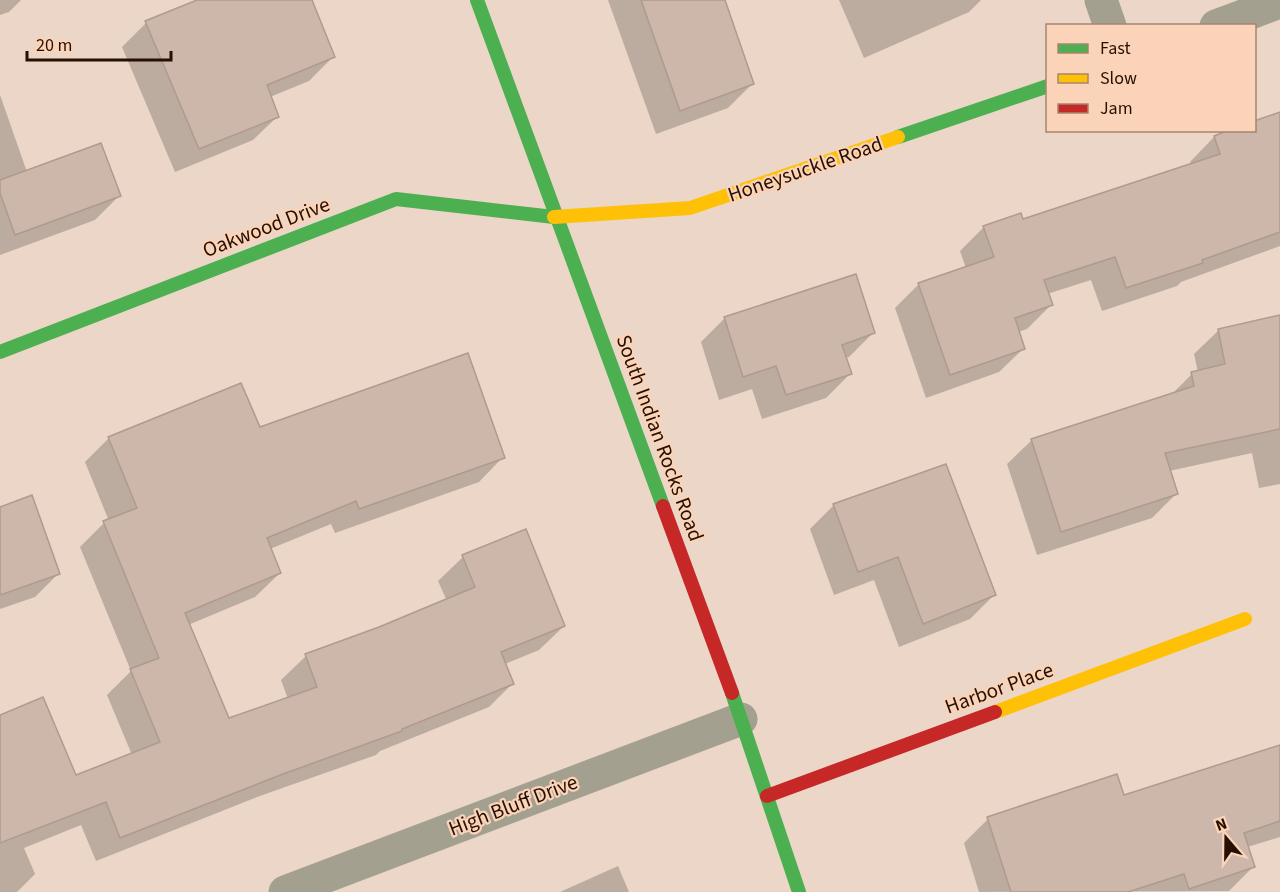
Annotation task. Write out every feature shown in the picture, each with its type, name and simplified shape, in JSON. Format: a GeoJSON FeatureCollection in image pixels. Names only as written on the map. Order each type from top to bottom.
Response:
{"type":"FeatureCollection","features":[{"type":"Feature","properties":{"kind":"street","name":"South Indian Rocks Road"},"geometry":{"type":"LineString","coordinates":[[477,0],[741,718],[799,892]]}},
{"type":"Feature","properties":{"kind":"street"},"geometry":{"type":"LineString","coordinates":[[1101,0],[1109,24]]}},
{"type":"Feature","properties":{"kind":"street"},"geometry":{"type":"LineString","coordinates":[[1221,24],[1280,2]]}},
{"type":"Feature","properties":{"kind":"street","name":"Honeysuckle Road"},"geometry":{"type":"LineString","coordinates":[[556,217],[690,208],[1046,86]]}},
{"type":"Feature","properties":{"kind":"street","name":"Oakwood Drive"},"geometry":{"type":"LineString","coordinates":[[0,352],[396,199],[556,217]]}},
{"type":"Feature","properties":{"kind":"street","name":"Harbor Place"},"geometry":{"type":"LineString","coordinates":[[767,796],[1245,619]]}},
{"type":"Feature","properties":{"kind":"street","name":"High Bluff Drive"},"geometry":{"type":"LineString","coordinates":[[285,892],[741,718]]}},
{"type":"Feature","properties":{"kind":"building"},"geometry":{"type":"Polygon","coordinates":[[[197,0],[312,0],[335,57],[267,85],[279,117],[199,149],[145,21],[197,0]]]}},
{"type":"Feature","properties":{"kind":"building"},"geometry":{"type":"Polygon","coordinates":[[[641,0],[725,0],[754,84],[680,111],[641,0]]]}},
{"type":"Feature","properties":{"kind":"building"},"geometry":{"type":"Polygon","coordinates":[[[1280,112],[1280,232],[1202,260],[1203,263],[1126,288],[1115,257],[1044,280],[1053,305],[1015,318],[1025,349],[950,375],[918,283],[994,257],[983,226],[1021,213],[1023,219],[1220,154],[1214,136],[1224,132],[1256,132],[1256,120],[1280,112]]]}},
{"type":"Feature","properties":{"kind":"building"},"geometry":{"type":"Polygon","coordinates":[[[101,143],[121,196],[15,235],[0,193],[0,180],[101,143]]]}},
{"type":"Feature","properties":{"kind":"building"},"geometry":{"type":"Polygon","coordinates":[[[856,274],[875,333],[842,345],[852,374],[786,395],[776,366],[743,377],[724,317],[856,274]]]}},
{"type":"Feature","properties":{"kind":"building"},"geometry":{"type":"Polygon","coordinates":[[[1280,315],[1280,429],[1165,453],[1178,494],[1061,532],[1031,439],[1194,386],[1191,372],[1225,364],[1218,329],[1280,315]]]}},
{"type":"Feature","properties":{"kind":"building"},"geometry":{"type":"Polygon","coordinates":[[[468,353],[505,458],[359,509],[356,501],[267,538],[281,573],[185,613],[229,718],[317,687],[305,654],[379,627],[475,587],[462,555],[526,529],[565,626],[501,652],[514,684],[402,729],[402,731],[283,774],[120,838],[106,802],[0,843],[0,715],[43,697],[76,775],[160,742],[130,669],[159,658],[103,521],[137,508],[108,437],[241,383],[260,427],[468,353]]]}},
{"type":"Feature","properties":{"kind":"building"},"geometry":{"type":"Polygon","coordinates":[[[946,464],[996,595],[923,624],[898,557],[858,572],[833,504],[946,464]]]}},
{"type":"Feature","properties":{"kind":"building"},"geometry":{"type":"Polygon","coordinates":[[[32,495],[60,574],[0,595],[0,507],[32,495]]]}},
{"type":"Feature","properties":{"kind":"building"},"geometry":{"type":"Polygon","coordinates":[[[1280,745],[1280,821],[1244,833],[1255,867],[1189,889],[1184,874],[1128,892],[1011,892],[987,817],[1117,774],[1124,795],[1280,745]]]}},
{"type":"Feature","properties":{"kind":"traffic: fast"},"geometry":{"type":"LineString","coordinates":[[477,0],[663,506]]}},
{"type":"Feature","properties":{"kind":"traffic: fast"},"geometry":{"type":"LineString","coordinates":[[898,137],[1046,87]]}},
{"type":"Feature","properties":{"kind":"traffic: fast"},"geometry":{"type":"LineString","coordinates":[[0,352],[396,199],[554,217]]}},
{"type":"Feature","properties":{"kind":"traffic: fast"},"geometry":{"type":"LineString","coordinates":[[732,693],[799,892]]}},
{"type":"Feature","properties":{"kind":"traffic: slow"},"geometry":{"type":"LineString","coordinates":[[554,217],[690,208],[898,137]]}},
{"type":"Feature","properties":{"kind":"traffic: slow"},"geometry":{"type":"LineString","coordinates":[[995,712],[1245,619]]}},
{"type":"Feature","properties":{"kind":"traffic: jam"},"geometry":{"type":"LineString","coordinates":[[663,506],[732,693]]}},
{"type":"Feature","properties":{"kind":"traffic: jam"},"geometry":{"type":"LineString","coordinates":[[767,796],[995,712]]}}]}
